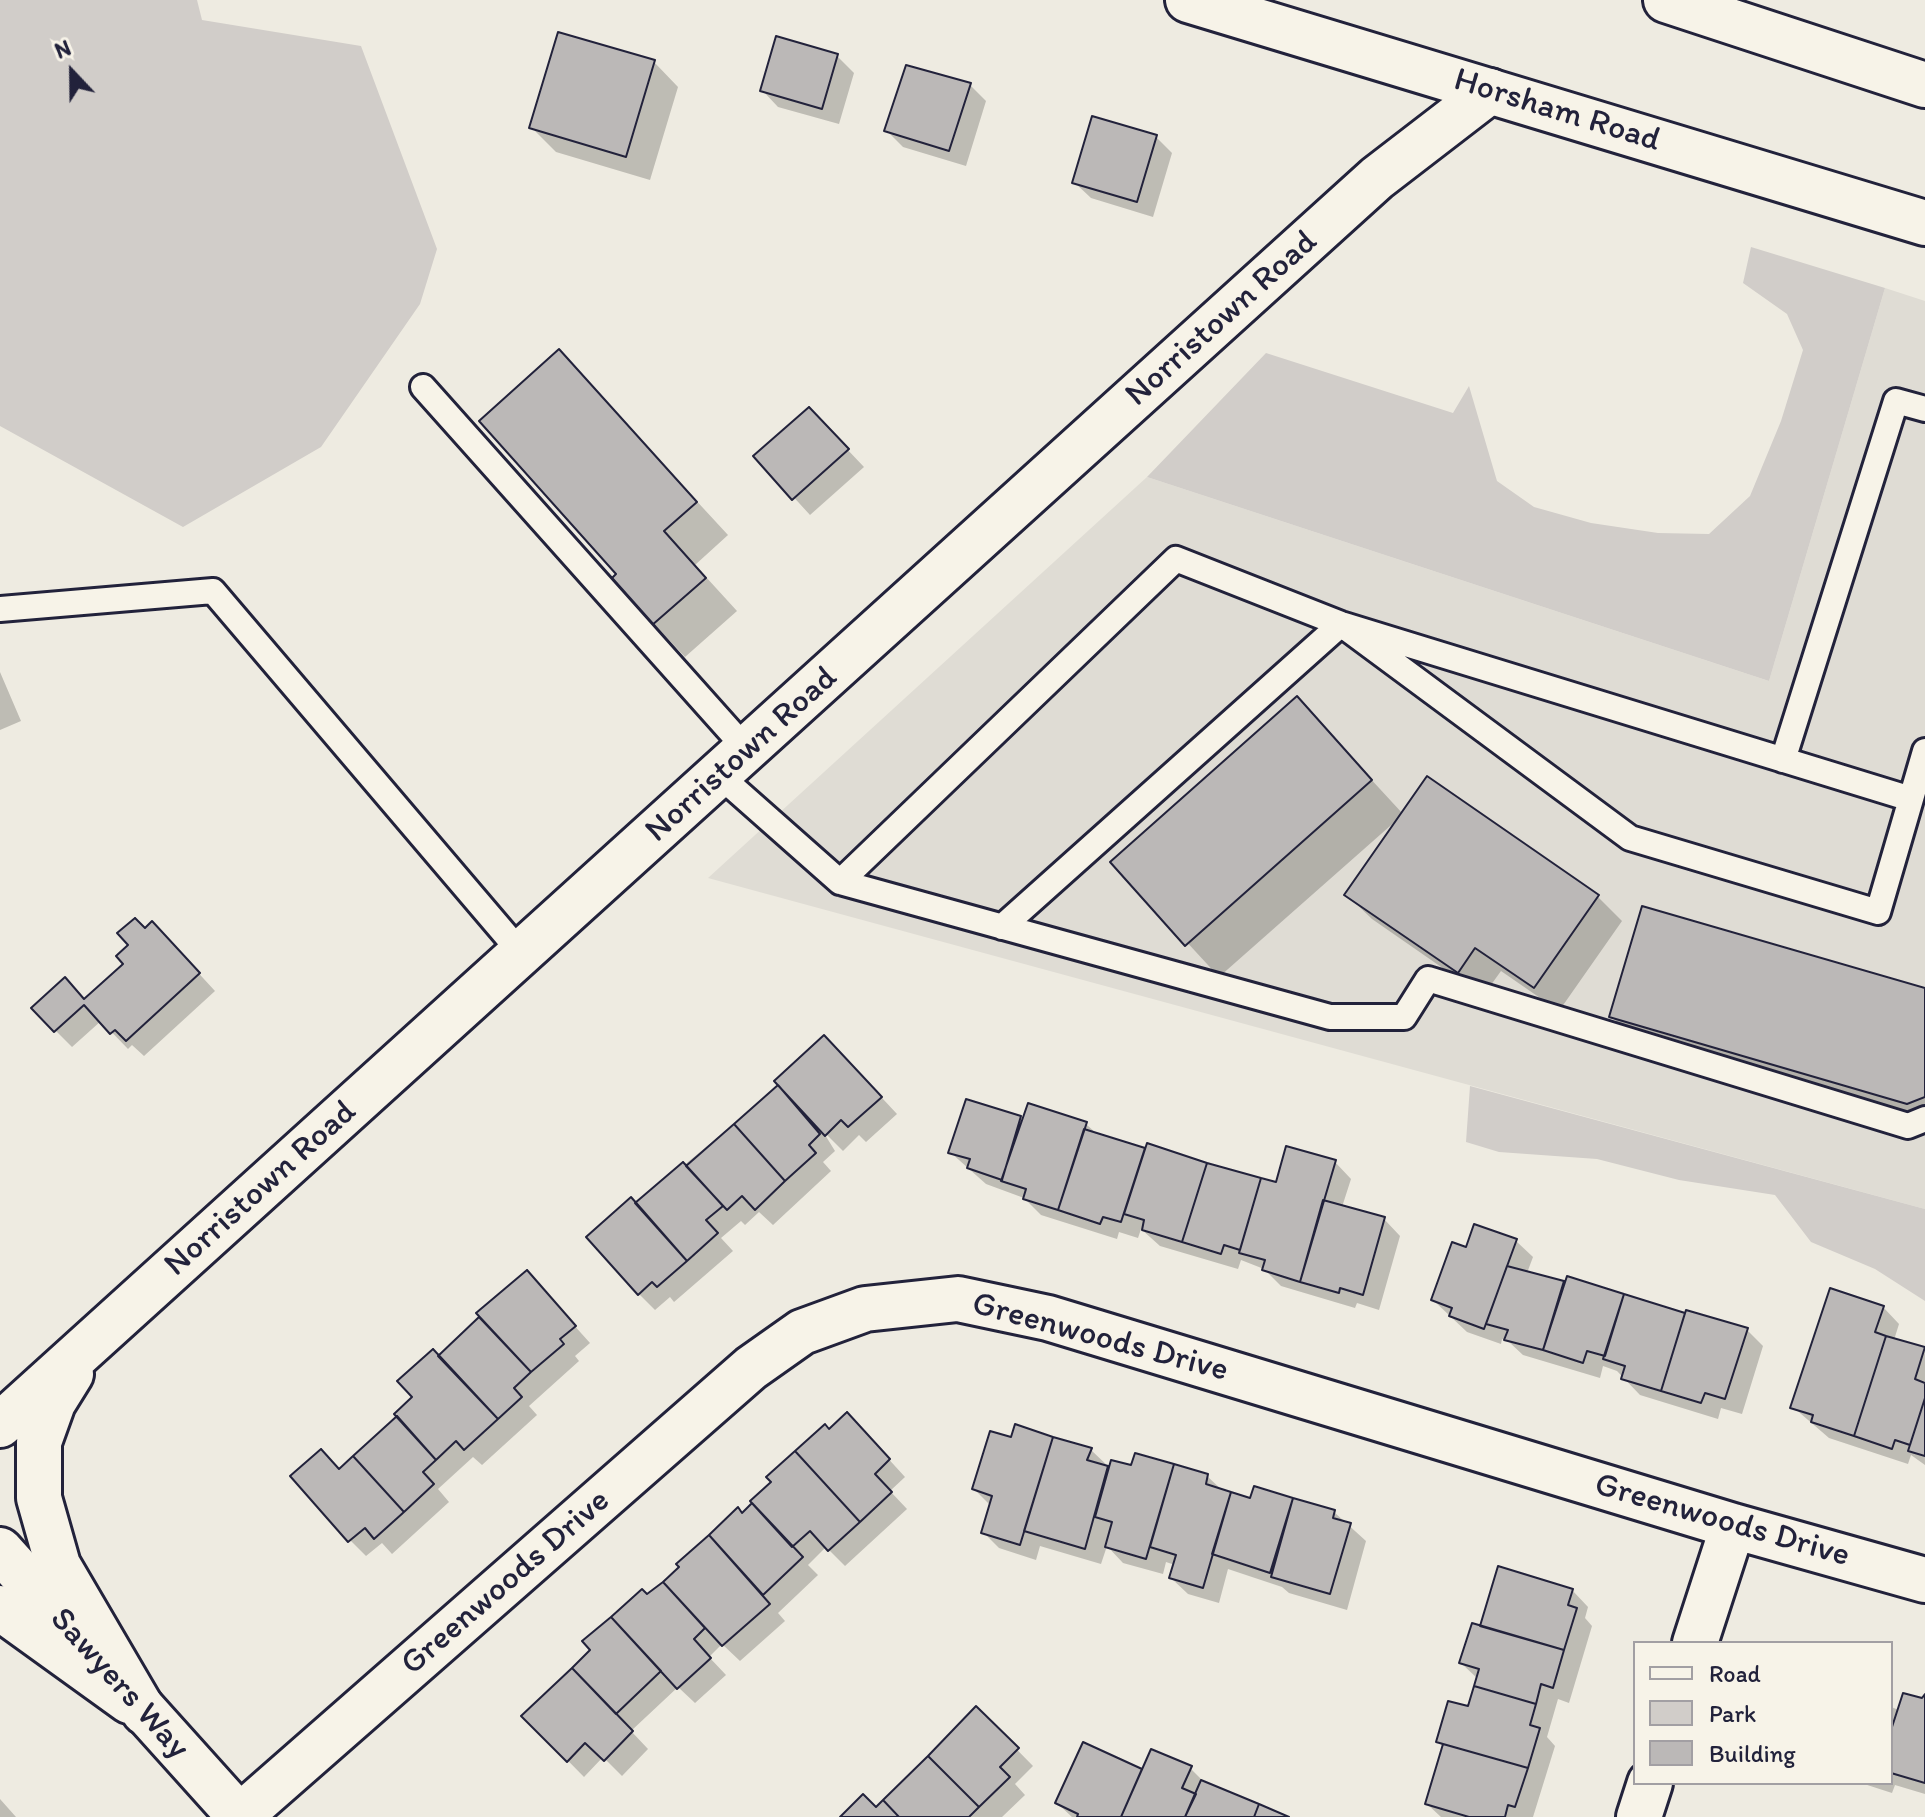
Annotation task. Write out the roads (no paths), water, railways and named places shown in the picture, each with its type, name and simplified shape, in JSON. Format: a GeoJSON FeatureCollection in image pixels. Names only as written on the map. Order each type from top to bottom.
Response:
{"type":"FeatureCollection","features":[{"type":"Feature","properties":{"kind":"main road","name":"Horsham Road"},"geometry":{"type":"LineString","coordinates":[[1188,0],[1925,223]]}},
{"type":"Feature","properties":{"kind":"main road"},"geometry":{"type":"LineString","coordinates":[[1666,0],[1925,85]]}},
{"type":"Feature","properties":{"kind":"main road","name":"Norristown Road"},"geometry":{"type":"LineString","coordinates":[[0,1425],[1377,178],[1490,91]]}},
{"type":"Feature","properties":{"kind":"main road","name":"Greenwoods Drive"},"geometry":{"type":"LineString","coordinates":[[239,1817],[751,1368],[802,1332],[865,1309],[958,1299],[1048,1318],[1733,1526],[1925,1580]]}},
{"type":"Feature","properties":{"kind":"main road"},"geometry":{"type":"LineString","coordinates":[[89,1345],[53,1403],[39,1442],[39,1498],[58,1565],[144,1712]]}},
{"type":"Feature","properties":{"kind":"main road"},"geometry":{"type":"LineString","coordinates":[[1696,1641],[1733,1526]]}},
{"type":"Feature","properties":{"kind":"main road","name":"Sawyers Way"},"geometry":{"type":"LineString","coordinates":[[0,1550],[239,1817]]}},
{"type":"Feature","properties":{"kind":"main road"},"geometry":{"type":"LineString","coordinates":[[0,1608],[144,1712]]}},
{"type":"Feature","properties":{"kind":"main road"},"geometry":{"type":"LineString","coordinates":[[1639,1817],[1649,1785]]}},
{"type":"Feature","properties":{"kind":"lane"},"geometry":{"type":"LineString","coordinates":[[423,387],[733,763],[840,882],[1330,1017],[1404,1017],[1428,979],[1908,1126],[1925,1119]]}},
{"type":"Feature","properties":{"kind":"lane"},"geometry":{"type":"LineString","coordinates":[[1783,760],[1896,401],[1925,409]]}},
{"type":"Feature","properties":{"kind":"lane"},"geometry":{"type":"LineString","coordinates":[[840,882],[1176,559],[1341,624],[1911,799]]}},
{"type":"Feature","properties":{"kind":"lane"},"geometry":{"type":"LineString","coordinates":[[0,609],[213,591],[522,954]]}},
{"type":"Feature","properties":{"kind":"lane"},"geometry":{"type":"LineString","coordinates":[[1341,624],[1630,838],[1878,912],[1925,751]]}},
{"type":"Feature","properties":{"kind":"lane"},"geometry":{"type":"LineString","coordinates":[[1002,927],[1341,624]]}}]}
